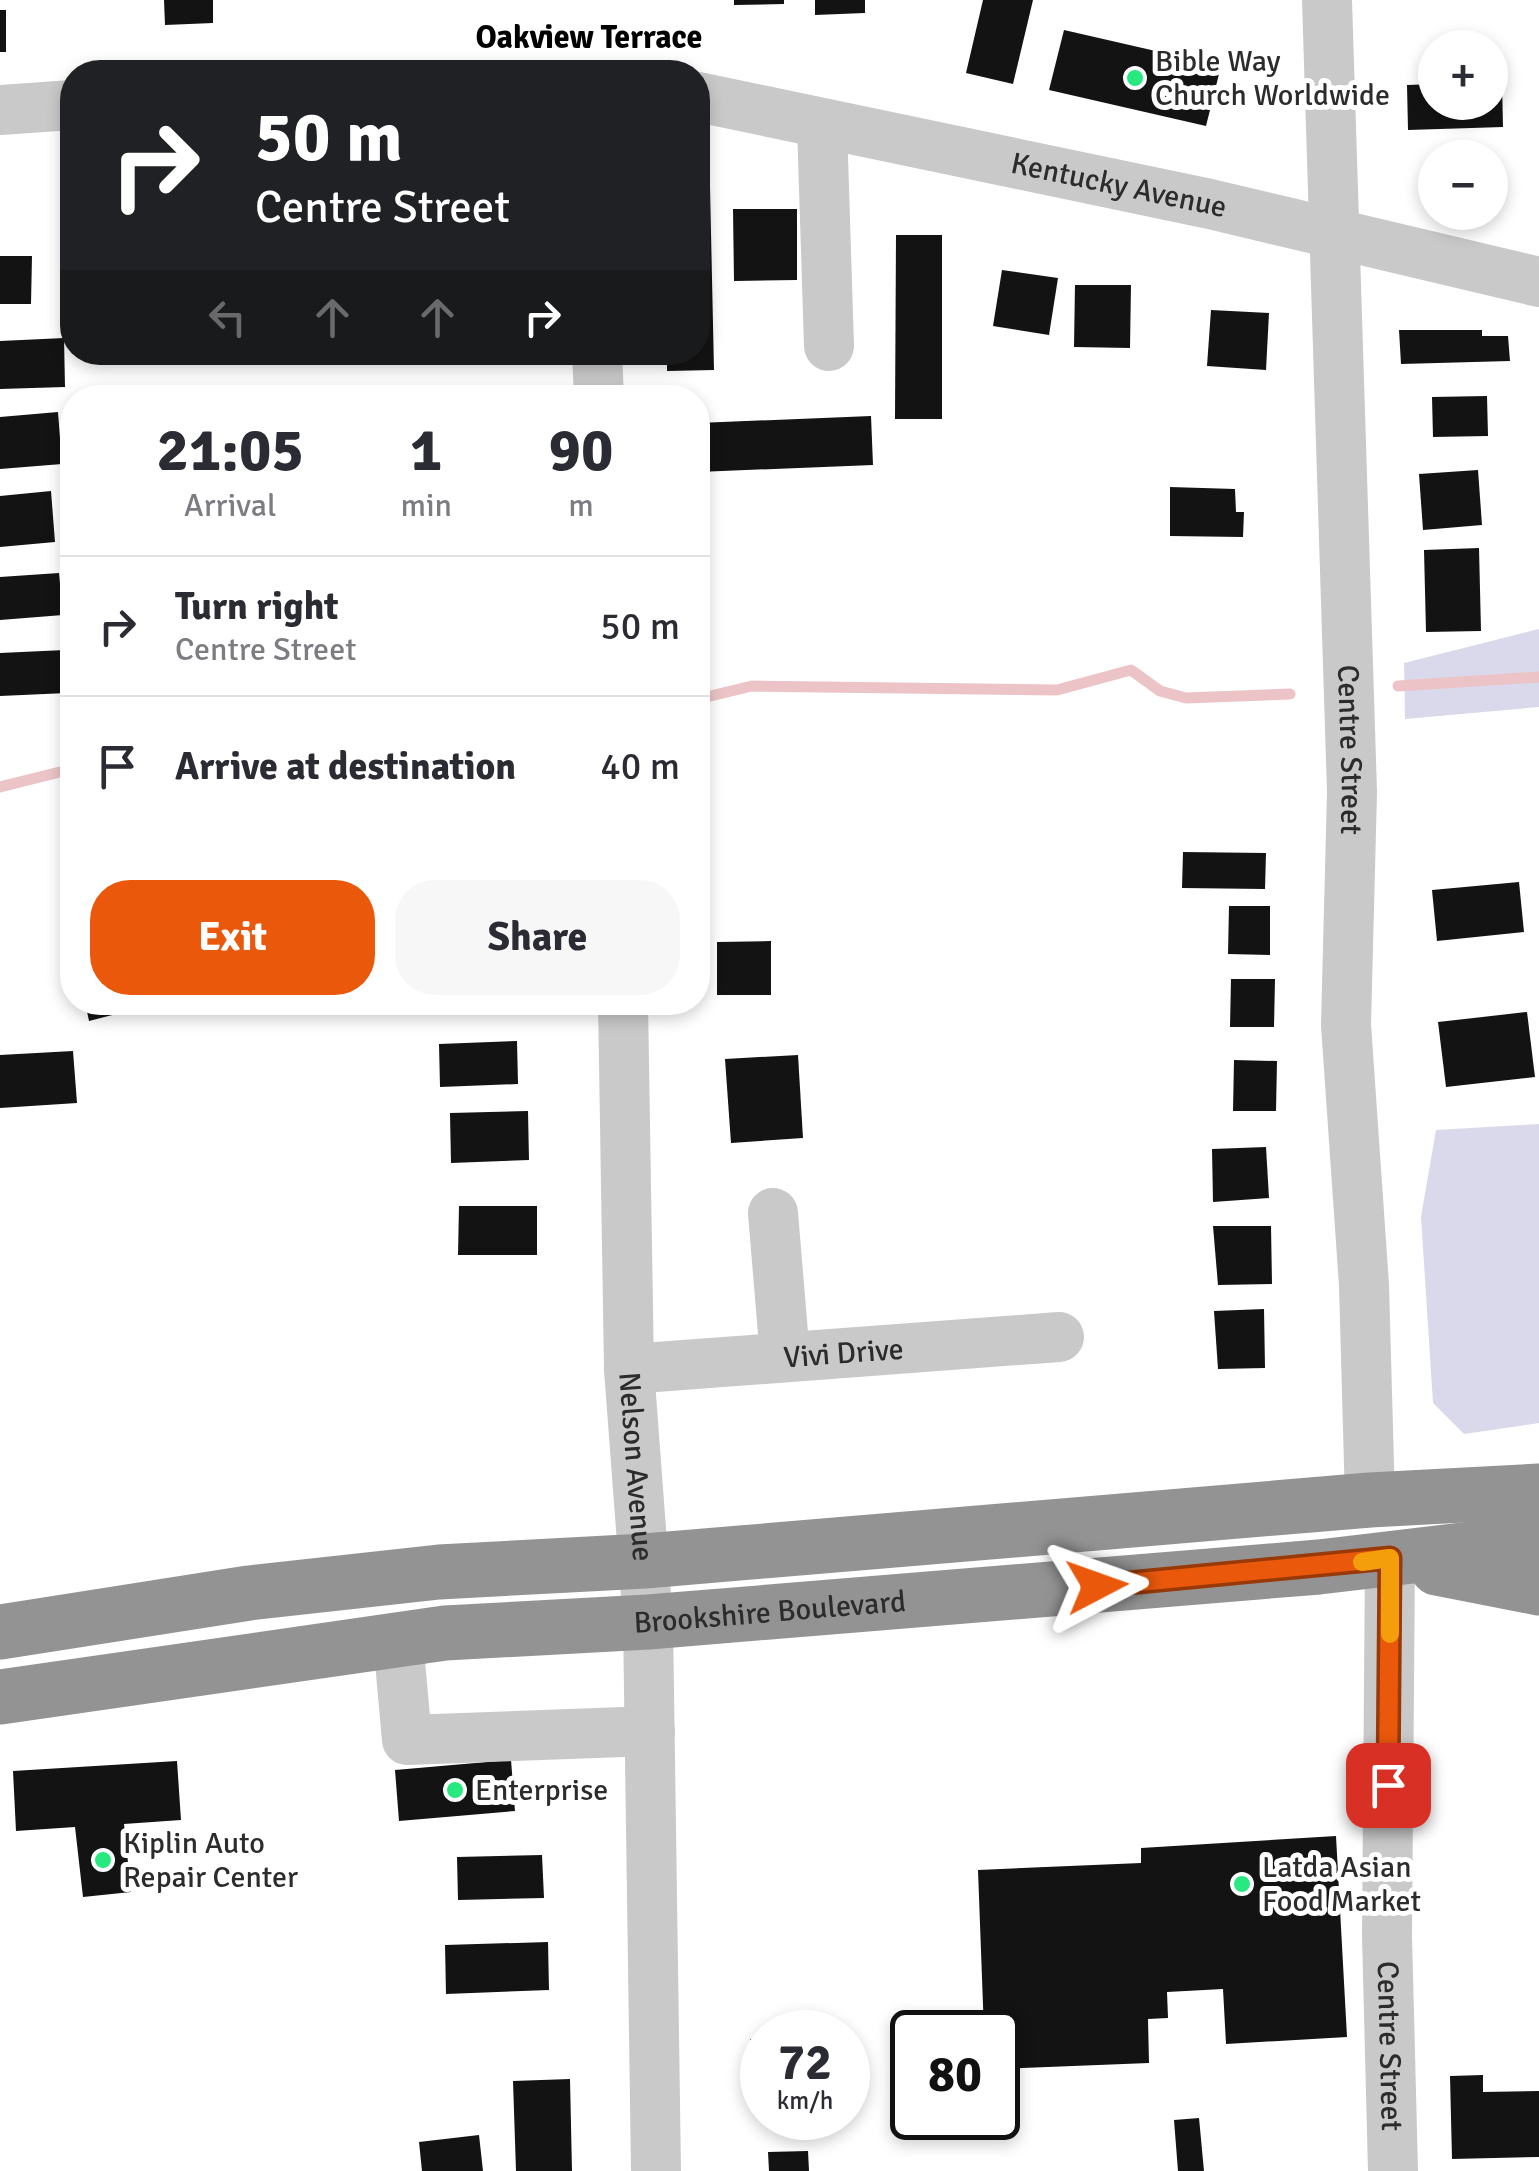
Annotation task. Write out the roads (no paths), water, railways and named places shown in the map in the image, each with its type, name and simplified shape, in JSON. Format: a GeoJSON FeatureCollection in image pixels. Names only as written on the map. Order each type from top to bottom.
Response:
{"type":"FeatureCollection","features":[{"type":"Feature","properties":{"kind":"highway","name":"Brookshire Boulevard"},"geometry":{"type":"LineString","coordinates":[[0,1632],[300,1586],[439,1572],[644,1561],[1370,1500],[1539,1491]]}},
{"type":"Feature","properties":{"kind":"highway","name":"Brookshire Boulevard"},"geometry":{"type":"LineString","coordinates":[[0,1697],[398,1639],[648,1622],[1390,1558],[1539,1541]]}},
{"type":"Feature","properties":{"kind":"highway"},"geometry":{"type":"LineString","coordinates":[[1390,1558],[1539,1588]]}},
{"type":"Feature","properties":{"kind":"street","name":"Centre Street"},"geometry":{"type":"LineString","coordinates":[[1326,0],[1352,792],[1346,1026],[1364,1285],[1370,1500]]}},
{"type":"Feature","properties":{"kind":"street","name":"Kentucky Avenue"},"geometry":{"type":"LineString","coordinates":[[710,100],[1210,204],[1539,282]]}},
{"type":"Feature","properties":{"kind":"street"},"geometry":{"type":"LineString","coordinates":[[0,110],[60,106]]}},
{"type":"Feature","properties":{"kind":"street"},"geometry":{"type":"LineString","coordinates":[[822,124],[828,346]]}},
{"type":"Feature","properties":{"kind":"street","name":"Nelson Avenue"},"geometry":{"type":"LineString","coordinates":[[623,1015],[630,1369],[648,1622],[656,2171]]}},
{"type":"Feature","properties":{"kind":"street"},"geometry":{"type":"LineString","coordinates":[[773,1213],[785,1357]]}},
{"type":"Feature","properties":{"kind":"street","name":"Vivi Drive"},"geometry":{"type":"LineString","coordinates":[[630,1369],[1059,1337]]}},
{"type":"Feature","properties":{"kind":"street","name":"Centre Street"},"geometry":{"type":"LineString","coordinates":[[1390,1558],[1387,1936],[1393,2171]]}},
{"type":"Feature","properties":{"kind":"street"},"geometry":{"type":"LineString","coordinates":[[398,1639],[407,1740],[650,1731]]}},
{"type":"Feature","properties":{"kind":"waterway"},"geometry":{"type":"LineString","coordinates":[[710,696],[752,686],[1057,690],[1131,670],[1160,691],[1186,698],[1290,694]]}},
{"type":"Feature","properties":{"kind":"waterway"},"geometry":{"type":"LineString","coordinates":[[1398,686],[1539,677]]}},
{"type":"Feature","properties":{"kind":"waterway"},"geometry":{"type":"LineString","coordinates":[[0,787],[60,772]]}},
{"type":"Feature","properties":{"kind":"place","name":"Bible Way Church Worldwide"},"geometry":{"type":"Point","coordinates":[1135,78]}},
{"type":"Feature","properties":{"kind":"place","name":"Enterprise"},"geometry":{"type":"Point","coordinates":[455,1790]}},
{"type":"Feature","properties":{"kind":"place","name":"Kiplin Auto Repair Center"},"geometry":{"type":"Point","coordinates":[103,1860]}},
{"type":"Feature","properties":{"kind":"place","name":"Latda Asian Food Market"},"geometry":{"type":"Point","coordinates":[1242,1884]}},
{"type":"Feature","properties":{"kind":"district","name":"Oakview Terrace"},"geometry":{"type":"Point","coordinates":[589,37]}}]}
